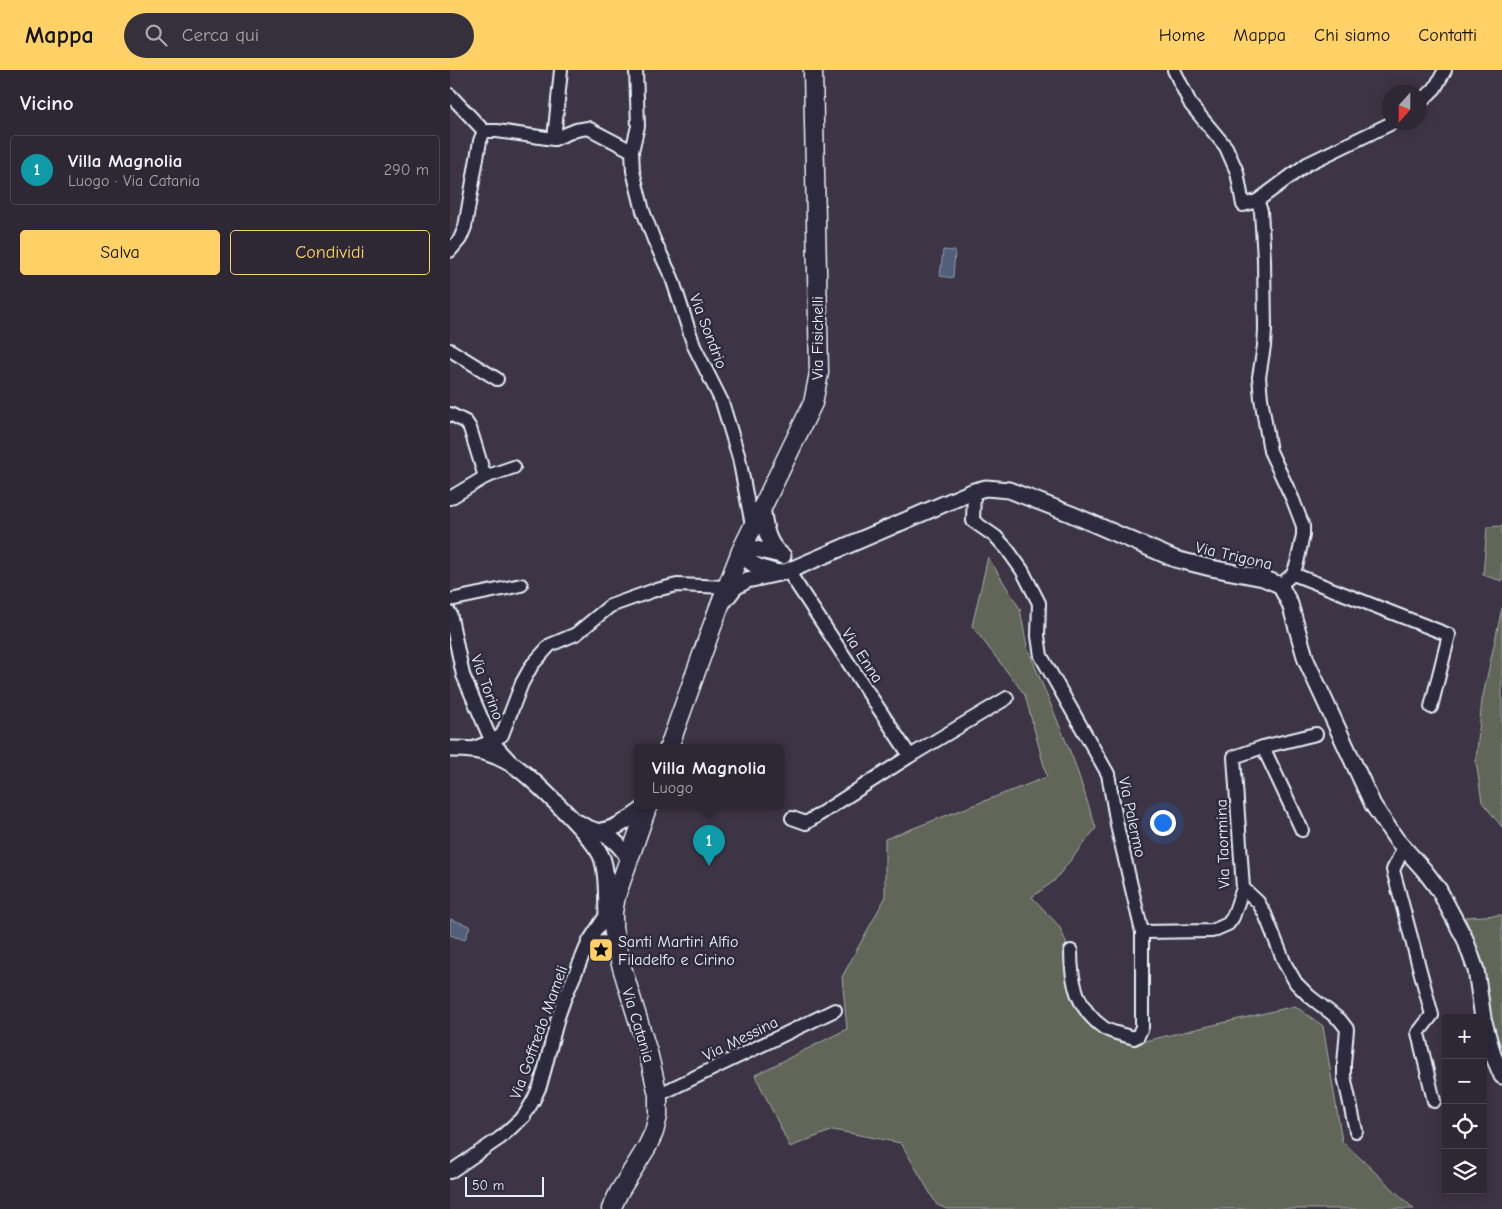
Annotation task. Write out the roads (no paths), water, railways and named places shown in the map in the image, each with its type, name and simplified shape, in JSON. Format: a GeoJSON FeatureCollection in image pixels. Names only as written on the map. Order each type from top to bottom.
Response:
{"type":"FeatureCollection","features":[{"type":"Feature","properties":{"kind":"main road","name":"Via Fisichelli"},"geometry":{"type":"LineString","coordinates":[[727,587],[752,525],[813,403],[819,373],[813,70]]}},
{"type":"Feature","properties":{"kind":"main road"},"geometry":{"type":"LineString","coordinates":[[670,744],[727,587]]}},
{"type":"Feature","properties":{"kind":"main road","name":"Via Catania"},"geometry":{"type":"LineString","coordinates":[[611,1209],[619,1192],[647,1147],[654,1132],[658,1116],[658,1095],[649,1056],[634,1011],[610,922],[613,912],[611,897],[629,858],[647,809]]}},
{"type":"Feature","properties":{"kind":"street"},"geometry":{"type":"LineString","coordinates":[[554,139],[561,70]]}},
{"type":"Feature","properties":{"kind":"street","name":"Via Sondrio"},"geometry":{"type":"LineString","coordinates":[[636,70],[638,126],[632,151],[633,170],[643,211],[672,278],[694,346],[722,402],[739,458],[752,525]]}},
{"type":"Feature","properties":{"kind":"street"},"geometry":{"type":"LineString","coordinates":[[1174,70],[1191,105],[1226,147],[1237,172],[1243,205],[1257,201],[1307,164],[1382,128]]}},
{"type":"Feature","properties":{"kind":"street"},"geometry":{"type":"LineString","coordinates":[[1427,97],[1435,88],[1445,70]]}},
{"type":"Feature","properties":{"kind":"street"},"geometry":{"type":"LineString","coordinates":[[450,94],[484,131],[554,139],[576,130],[588,128],[632,151]]}},
{"type":"Feature","properties":{"kind":"street"},"geometry":{"type":"LineString","coordinates":[[450,251],[460,239],[465,227],[480,141],[484,131]]}},
{"type":"Feature","properties":{"kind":"street","name":"Via Trigona"},"geometry":{"type":"LineString","coordinates":[[718,610],[736,587],[747,580],[784,572],[808,563],[974,491],[986,488],[1009,490],[1071,514],[1175,559],[1263,578],[1280,585],[1293,574],[1303,536],[1303,526],[1270,451],[1261,398],[1259,377],[1265,330],[1264,259],[1260,211],[1257,201]]}},
{"type":"Feature","properties":{"kind":"street"},"geometry":{"type":"LineString","coordinates":[[450,350],[497,379]]}},
{"type":"Feature","properties":{"kind":"street"},"geometry":{"type":"LineString","coordinates":[[450,414],[466,422],[470,428],[485,477]]}},
{"type":"Feature","properties":{"kind":"street"},"geometry":{"type":"LineString","coordinates":[[450,498],[485,477],[514,467]]}},
{"type":"Feature","properties":{"kind":"street","name":"Via Palermo"},"geometry":{"type":"LineString","coordinates":[[974,491],[973,521],[1007,549],[1022,570],[1035,594],[1039,603],[1038,636],[1041,656],[1108,774],[1118,830],[1142,932],[1142,1027],[1138,1036],[1134,1038],[1105,1029],[1090,1014],[1074,988],[1071,970],[1071,951]]}},
{"type":"Feature","properties":{"kind":"street"},"geometry":{"type":"LineString","coordinates":[[762,507],[766,533],[771,545],[781,555]]}},
{"type":"Feature","properties":{"kind":"street"},"geometry":{"type":"LineString","coordinates":[[784,572],[752,564],[745,559],[741,551],[752,548],[808,563]]}},
{"type":"Feature","properties":{"kind":"street","name":"Via Enna"},"geometry":{"type":"LineString","coordinates":[[784,572],[910,756]]}},
{"type":"Feature","properties":{"kind":"street"},"geometry":{"type":"LineString","coordinates":[[1293,574],[1449,635],[1430,707]]}},
{"type":"Feature","properties":{"kind":"street"},"geometry":{"type":"LineString","coordinates":[[450,600],[521,585]]}},
{"type":"Feature","properties":{"kind":"street"},"geometry":{"type":"LineString","coordinates":[[472,749],[502,735],[522,683],[532,665],[550,645],[576,634],[610,606],[652,591],[677,585],[727,587]]}},
{"type":"Feature","properties":{"kind":"street"},"geometry":{"type":"LineString","coordinates":[[1280,585],[1290,604],[1306,660],[1373,805],[1396,839],[1440,890],[1465,939],[1476,970],[1483,1018],[1493,1055],[1502,1076]]}},
{"type":"Feature","properties":{"kind":"street","name":"Via Torino"},"geometry":{"type":"LineString","coordinates":[[450,619],[463,675],[492,741],[514,765]]}},
{"type":"Feature","properties":{"kind":"street"},"geometry":{"type":"LineString","coordinates":[[792,818],[806,824],[910,756],[1007,698]]}},
{"type":"Feature","properties":{"kind":"street","name":"Via Taormina"},"geometry":{"type":"LineString","coordinates":[[1142,932],[1212,932],[1228,924],[1233,918],[1243,888],[1234,757],[1263,747],[1316,734]]}},
{"type":"Feature","properties":{"kind":"street"},"geometry":{"type":"LineString","coordinates":[[1263,747],[1302,830]]}},
{"type":"Feature","properties":{"kind":"street"},"geometry":{"type":"LineString","coordinates":[[450,749],[472,749],[486,752],[514,765],[566,813],[584,827],[611,838],[629,858]]}},
{"type":"Feature","properties":{"kind":"street"},"geometry":{"type":"LineString","coordinates":[[597,832],[617,827],[642,809]]}},
{"type":"Feature","properties":{"kind":"street"},"geometry":{"type":"LineString","coordinates":[[566,813],[601,856],[611,897]]}},
{"type":"Feature","properties":{"kind":"street"},"geometry":{"type":"LineString","coordinates":[[1404,847],[1393,870],[1432,1015],[1418,1033],[1434,1101]]}},
{"type":"Feature","properties":{"kind":"street"},"geometry":{"type":"LineString","coordinates":[[596,848],[606,853],[629,858]]}},
{"type":"Feature","properties":{"kind":"street"},"geometry":{"type":"LineString","coordinates":[[1243,888],[1258,902],[1265,914],[1285,964],[1296,983],[1309,996],[1340,1020],[1347,1029],[1344,1076],[1356,1131]]}},
{"type":"Feature","properties":{"kind":"street","name":"Via Goffredo Mameli"},"geometry":{"type":"LineString","coordinates":[[450,1172],[500,1138],[524,1116],[533,1101],[540,1086],[558,1017],[584,956],[593,942],[611,897]]}},
{"type":"Feature","properties":{"kind":"street"},"geometry":{"type":"LineString","coordinates":[[593,942],[608,936],[610,922]]}},
{"type":"Feature","properties":{"kind":"street"},"geometry":{"type":"LineString","coordinates":[[593,942],[605,941],[616,946]]}},
{"type":"Feature","properties":{"kind":"street","name":"Via Messina"},"geometry":{"type":"LineString","coordinates":[[658,1095],[835,1010]]}},
{"type":"Feature","properties":{"kind":"water"},"geometry":{"type":"Polygon","coordinates":[[[943,250],[955,251],[953,278],[940,276],[943,250]]]}},
{"type":"Feature","properties":{"kind":"water"},"geometry":{"type":"Polygon","coordinates":[[[450,919],[470,926],[465,940],[450,935],[450,919]]]}},
{"type":"Feature","properties":{"kind":"place","name":"Villa Magnolia"},"geometry":{"type":"Point","coordinates":[709,866]}},
{"type":"Feature","properties":{"kind":"place","name":"Santi Martiri Alfio Filadelfo e Cirino"},"geometry":{"type":"Point","coordinates":[601,950]}}]}
